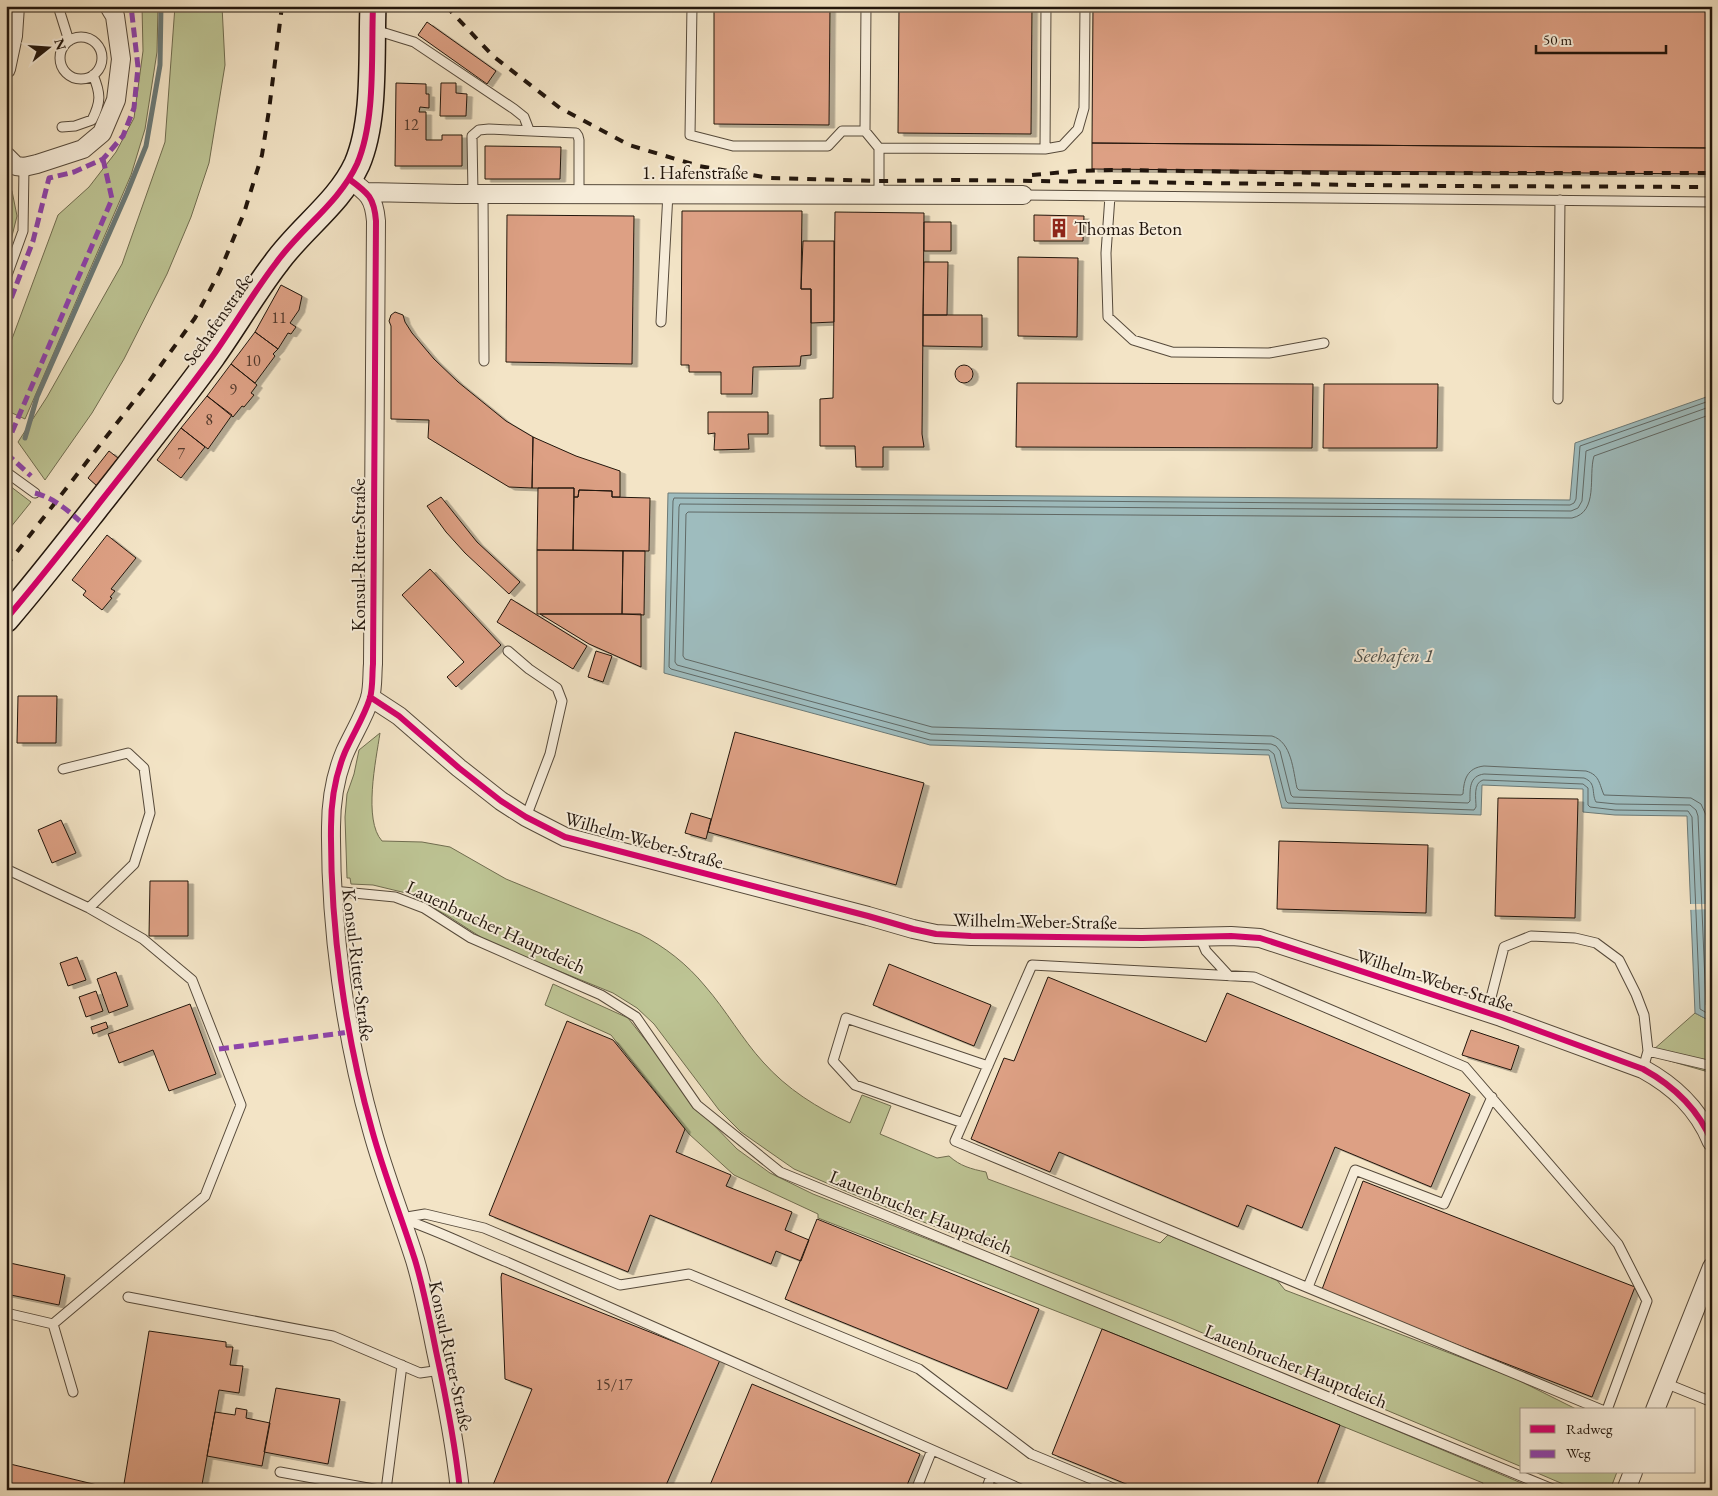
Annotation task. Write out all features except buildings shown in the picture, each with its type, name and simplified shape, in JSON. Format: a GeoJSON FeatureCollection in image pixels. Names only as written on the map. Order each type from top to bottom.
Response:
{"type":"FeatureCollection","features":[{"type":"Feature","properties":{"kind":"main road","name":"Seehafenstraße"},"geometry":{"type":"LineString","coordinates":[[6,619],[29,593],[126,470],[213,356],[284,251],[339,193],[358,185],[361,152],[368,121],[372,18]]}},
{"type":"Feature","properties":{"kind":"street"},"geometry":{"type":"LineString","coordinates":[[6,69],[13,36],[15,6]]}},
{"type":"Feature","properties":{"kind":"street"},"geometry":{"type":"LineString","coordinates":[[6,156],[16,166],[24,167],[83,149],[102,133],[116,100],[121,59],[115,16],[109,6]]}},
{"type":"Feature","properties":{"kind":"street","name":"1. Hafenstraße"},"geometry":{"type":"LineString","coordinates":[[358,185],[478,194],[1023,195]]}},
{"type":"Feature","properties":{"kind":"street","name":"Konsul-Ritter-Straße"},"geometry":{"type":"LineString","coordinates":[[358,185],[374,206],[376,221],[373,664],[370,697],[337,774],[333,794],[330,826],[335,926],[345,1004],[359,1076],[372,1131],[415,1262],[428,1310],[449,1417],[460,1490]]}},
{"type":"Feature","properties":{"kind":"street","name":"Wilhelm-Weber-Straße"},"geometry":{"type":"LineString","coordinates":[[370,697],[399,716],[459,768],[501,801],[526,817],[565,837],[936,934],[990,936],[1231,936],[1260,938],[1581,1045],[1643,1069],[1676,1090],[1694,1110],[1710,1137]]}},
{"type":"Feature","properties":{"kind":"street"},"geometry":{"type":"LineString","coordinates":[[1657,1408],[1712,1267]]}},
{"type":"Feature","properties":{"kind":"street"},"geometry":{"type":"LineString","coordinates":[[1626,1490],[1631,1474]]}},
{"type":"Feature","properties":{"kind":"lane"},"geometry":{"type":"LineString","coordinates":[[58,6],[69,41]]}},
{"type":"Feature","properties":{"kind":"lane"},"geometry":{"type":"LineString","coordinates":[[692,6],[690,135],[733,146],[828,146],[842,131],[865,131]]}},
{"type":"Feature","properties":{"kind":"lane"},"geometry":{"type":"LineString","coordinates":[[866,6],[865,131],[879,148],[879,194]]}},
{"type":"Feature","properties":{"kind":"lane"},"geometry":{"type":"LineString","coordinates":[[1044,150],[1046,6]]}},
{"type":"Feature","properties":{"kind":"lane"},"geometry":{"type":"LineString","coordinates":[[879,148],[1044,150],[1062,146],[1078,129],[1084,108],[1085,6]]}},
{"type":"Feature","properties":{"kind":"lane"},"geometry":{"type":"LineString","coordinates":[[372,18],[414,42],[514,109],[524,117],[529,130]]}},
{"type":"Feature","properties":{"kind":"lane"},"geometry":{"type":"LineString","coordinates":[[75,38],[90,39],[96,43],[100,49],[102,63],[93,75],[79,79],[66,73],[60,60],[64,46],[69,41],[75,38]]}},
{"type":"Feature","properties":{"kind":"lane"},"geometry":{"type":"LineString","coordinates":[[62,127],[76,126],[92,120],[99,106],[98,88],[93,75]]}},
{"type":"Feature","properties":{"kind":"lane"},"geometry":{"type":"LineString","coordinates":[[484,361],[478,194],[472,136],[479,130],[489,129],[576,134],[578,136],[578,194]]}},
{"type":"Feature","properties":{"kind":"lane"},"geometry":{"type":"LineString","coordinates":[[6,278],[23,231],[24,167]]}},
{"type":"Feature","properties":{"kind":"lane"},"geometry":{"type":"LineString","coordinates":[[661,322],[668,193]]}},
{"type":"Feature","properties":{"kind":"lane"},"geometry":{"type":"LineString","coordinates":[[1023,195],[1712,202]]}},
{"type":"Feature","properties":{"kind":"lane"},"geometry":{"type":"LineString","coordinates":[[1110,196],[1106,253],[1108,316],[1133,340],[1172,352],[1269,353],[1324,343]]}},
{"type":"Feature","properties":{"kind":"lane"},"geometry":{"type":"LineString","coordinates":[[1558,399],[1560,200]]}},
{"type":"Feature","properties":{"kind":"lane"},"geometry":{"type":"LineString","coordinates":[[6,472],[35,493]]}},
{"type":"Feature","properties":{"kind":"lane"},"geometry":{"type":"LineString","coordinates":[[508,651],[529,669],[557,688],[562,701],[550,754],[526,817]]}},
{"type":"Feature","properties":{"kind":"lane"},"geometry":{"type":"LineString","coordinates":[[64,769],[128,753],[144,768],[150,813],[134,864],[89,908]]}},
{"type":"Feature","properties":{"kind":"lane"},"geometry":{"type":"LineString","coordinates":[[6,869],[89,908],[143,939],[192,980],[241,1105],[205,1196],[53,1324]]}},
{"type":"Feature","properties":{"kind":"lane","name":"Lauenbrucher Hauptdeich"},"geometry":{"type":"LineString","coordinates":[[333,891],[395,896],[424,908],[471,938],[601,995],[636,1017],[698,1105],[780,1172],[1555,1490]]}},
{"type":"Feature","properties":{"kind":"lane"},"geometry":{"type":"LineString","coordinates":[[1200,936],[1206,951],[1229,976]]}},
{"type":"Feature","properties":{"kind":"lane"},"geometry":{"type":"LineString","coordinates":[[1487,1013],[1504,947],[1531,936],[1575,938],[1596,943],[1619,960],[1644,1015],[1648,1051],[1643,1069]]}},
{"type":"Feature","properties":{"kind":"lane"},"geometry":{"type":"LineString","coordinates":[[1597,1408],[955,1141],[1032,965],[1254,977],[1465,1067],[1618,1244],[1647,1301],[1608,1408]]}},
{"type":"Feature","properties":{"kind":"lane"},"geometry":{"type":"LineString","coordinates":[[963,1122],[855,1085],[833,1061],[846,1018],[988,1066]]}},
{"type":"Feature","properties":{"kind":"lane"},"geometry":{"type":"LineString","coordinates":[[1648,1051],[1712,1066]]}},
{"type":"Feature","properties":{"kind":"lane"},"geometry":{"type":"LineString","coordinates":[[1308,1288],[1355,1170],[1444,1204],[1492,1097]]}},
{"type":"Feature","properties":{"kind":"lane"},"geometry":{"type":"LineString","coordinates":[[401,1218],[425,1214],[484,1228],[620,1285],[689,1274],[919,1369],[1032,1454],[1118,1490]]}},
{"type":"Feature","properties":{"kind":"lane"},"geometry":{"type":"LineString","coordinates":[[401,1218],[426,1226],[1023,1490]]}},
{"type":"Feature","properties":{"kind":"lane"},"geometry":{"type":"LineString","coordinates":[[128,1297],[332,1336],[420,1372],[440,1370]]}},
{"type":"Feature","properties":{"kind":"lane"},"geometry":{"type":"LineString","coordinates":[[6,1313],[53,1324]]}},
{"type":"Feature","properties":{"kind":"lane"},"geometry":{"type":"LineString","coordinates":[[53,1324],[72,1392]]}},
{"type":"Feature","properties":{"kind":"lane"},"geometry":{"type":"LineString","coordinates":[[386,1490],[402,1365]]}},
{"type":"Feature","properties":{"kind":"lane"},"geometry":{"type":"LineString","coordinates":[[1665,1384],[1712,1402]]}},
{"type":"Feature","properties":{"kind":"lane"},"geometry":{"type":"LineString","coordinates":[[916,1490],[932,1450]]}},
{"type":"Feature","properties":{"kind":"lane"},"geometry":{"type":"LineString","coordinates":[[280,1472],[379,1490]]}},
{"type":"Feature","properties":{"kind":"lane"},"geometry":{"type":"LineString","coordinates":[[986,1490],[991,1476]]}},
{"type":"Feature","properties":{"kind":"green space"},"geometry":{"type":"Polygon","coordinates":[[[142,6],[158,6],[157,52],[145,129],[131,175],[25,419],[10,412],[6,397],[6,355],[58,215],[89,187],[116,152],[134,118],[143,51],[142,6]]]}},
{"type":"Feature","properties":{"kind":"green space"},"geometry":{"type":"Polygon","coordinates":[[[175,6],[222,6],[225,65],[209,163],[191,217],[167,274],[124,359],[92,413],[45,480],[18,442],[47,397],[122,264],[165,142],[175,6]]]}},
{"type":"Feature","properties":{"kind":"green space"},"geometry":{"type":"Polygon","coordinates":[[[6,181],[12,191],[17,216],[6,260],[6,181]]]}},
{"type":"Feature","properties":{"kind":"green space"},"geometry":{"type":"Polygon","coordinates":[[[6,483],[31,502],[6,533],[6,483]]]}},
{"type":"Feature","properties":{"kind":"green space"},"geometry":{"type":"Polygon","coordinates":[[[380,733],[372,789],[372,805],[376,831],[382,841],[422,842],[450,847],[506,879],[649,939],[667,950],[691,970],[713,995],[755,1053],[772,1072],[803,1097],[826,1111],[850,1123],[862,1095],[891,1106],[880,1134],[937,1158],[949,1156],[966,1167],[986,1172],[988,1179],[1160,1243],[1168,1235],[1276,1279],[1285,1290],[1512,1377],[1574,1408],[1520,1408],[1520,1466],[1174,1321],[794,1169],[741,1132],[719,1110],[654,1024],[637,1008],[613,993],[490,943],[448,916],[406,893],[373,885],[351,884],[350,878],[347,878],[345,817],[347,794],[359,750],[380,733]]]}},
{"type":"Feature","properties":{"kind":"green space"},"geometry":{"type":"Polygon","coordinates":[[[553,984],[628,1018],[706,1117],[737,1149],[770,1173],[813,1194],[1123,1316],[1538,1490],[1481,1490],[1483,1483],[1102,1329],[818,1218],[818,1214],[734,1175],[689,1134],[611,1035],[545,1005],[553,984]]]}},
{"type":"Feature","properties":{"kind":"green space"},"geometry":{"type":"Polygon","coordinates":[[[1695,1013],[1712,1022],[1712,1073],[1656,1057],[1644,1058],[1695,1013]]]}},
{"type":"Feature","properties":{"kind":"green space"},"geometry":{"type":"Polygon","coordinates":[[[1540,1474],[1616,1474],[1610,1490],[1577,1490],[1540,1474]]]}},
{"type":"Feature","properties":{"kind":"water","name":"Seehafen 1"},"geometry":{"type":"Polygon","coordinates":[[[1712,395],[1712,1022],[1695,1013],[1687,816],[1615,815],[1583,812],[1583,789],[1482,785],[1481,815],[1282,808],[1269,755],[930,745],[664,673],[668,493],[1570,500],[1575,443],[1712,395]]]}},
{"type":"Feature","properties":{"kind":"pier"},"geometry":{"type":"Polygon","coordinates":[[[1688,904],[1712,904],[1712,909],[1688,910],[1688,904]]]}},
{"type":"Feature","properties":{"kind":"waterway"},"geometry":{"type":"LineString","coordinates":[[25,438],[37,397],[146,146],[160,65],[161,6]]}},
{"type":"Feature","properties":{"kind":"railway"},"geometry":{"type":"LineString","coordinates":[[6,566],[148,383],[195,318],[220,271],[244,213],[262,155],[282,6]]}},
{"type":"Feature","properties":{"kind":"railway"},"geometry":{"type":"LineString","coordinates":[[446,6],[493,56],[560,108],[629,145],[699,166],[769,178],[879,181],[955,180],[1712,187]]}},
{"type":"Feature","properties":{"kind":"railway"},"geometry":{"type":"LineString","coordinates":[[1032,175],[1112,170],[1335,173],[1712,173]]}},
{"type":"Feature","properties":{"kind":"marked path"},"geometry":{"type":"LineString","coordinates":[[6,312],[33,241],[49,178],[74,172],[103,159],[123,136],[134,108],[138,67],[131,6]]}},
{"type":"Feature","properties":{"kind":"marked path"},"geometry":{"type":"LineString","coordinates":[[6,446],[112,199],[103,159]]}},
{"type":"Feature","properties":{"kind":"marked path"},"geometry":{"type":"LineString","coordinates":[[6,453],[31,476]]}},
{"type":"Feature","properties":{"kind":"marked path"},"geometry":{"type":"LineString","coordinates":[[35,493],[55,502],[83,524]]}},
{"type":"Feature","properties":{"kind":"marked path"},"geometry":{"type":"LineString","coordinates":[[219,1049],[350,1032]]}},
{"type":"Feature","properties":{"kind":"cycle path"},"geometry":{"type":"LineString","coordinates":[[6,619],[62,551],[183,396],[286,250],[330,203],[349,178],[357,164],[363,147],[370,107],[373,6]]}},
{"type":"Feature","properties":{"kind":"cycle path"},"geometry":{"type":"LineString","coordinates":[[349,179],[369,196],[374,206],[376,221],[373,664],[370,698],[342,761],[336,779],[333,798],[331,865],[336,941],[347,1018],[362,1094],[421,1283],[447,1403],[460,1490]]}},
{"type":"Feature","properties":{"kind":"cycle path"},"geometry":{"type":"LineString","coordinates":[[370,697],[399,716],[459,768],[501,801],[526,817],[565,837],[936,934],[1142,938],[1231,936],[1260,938],[1501,1017],[1643,1069],[1665,1083],[1684,1099],[1700,1119],[1712,1142]]}},
{"type":"Feature","properties":{"kind":"place","name":"Thomas Beton"},"geometry":{"type":"Point","coordinates":[1059,228]}}]}
